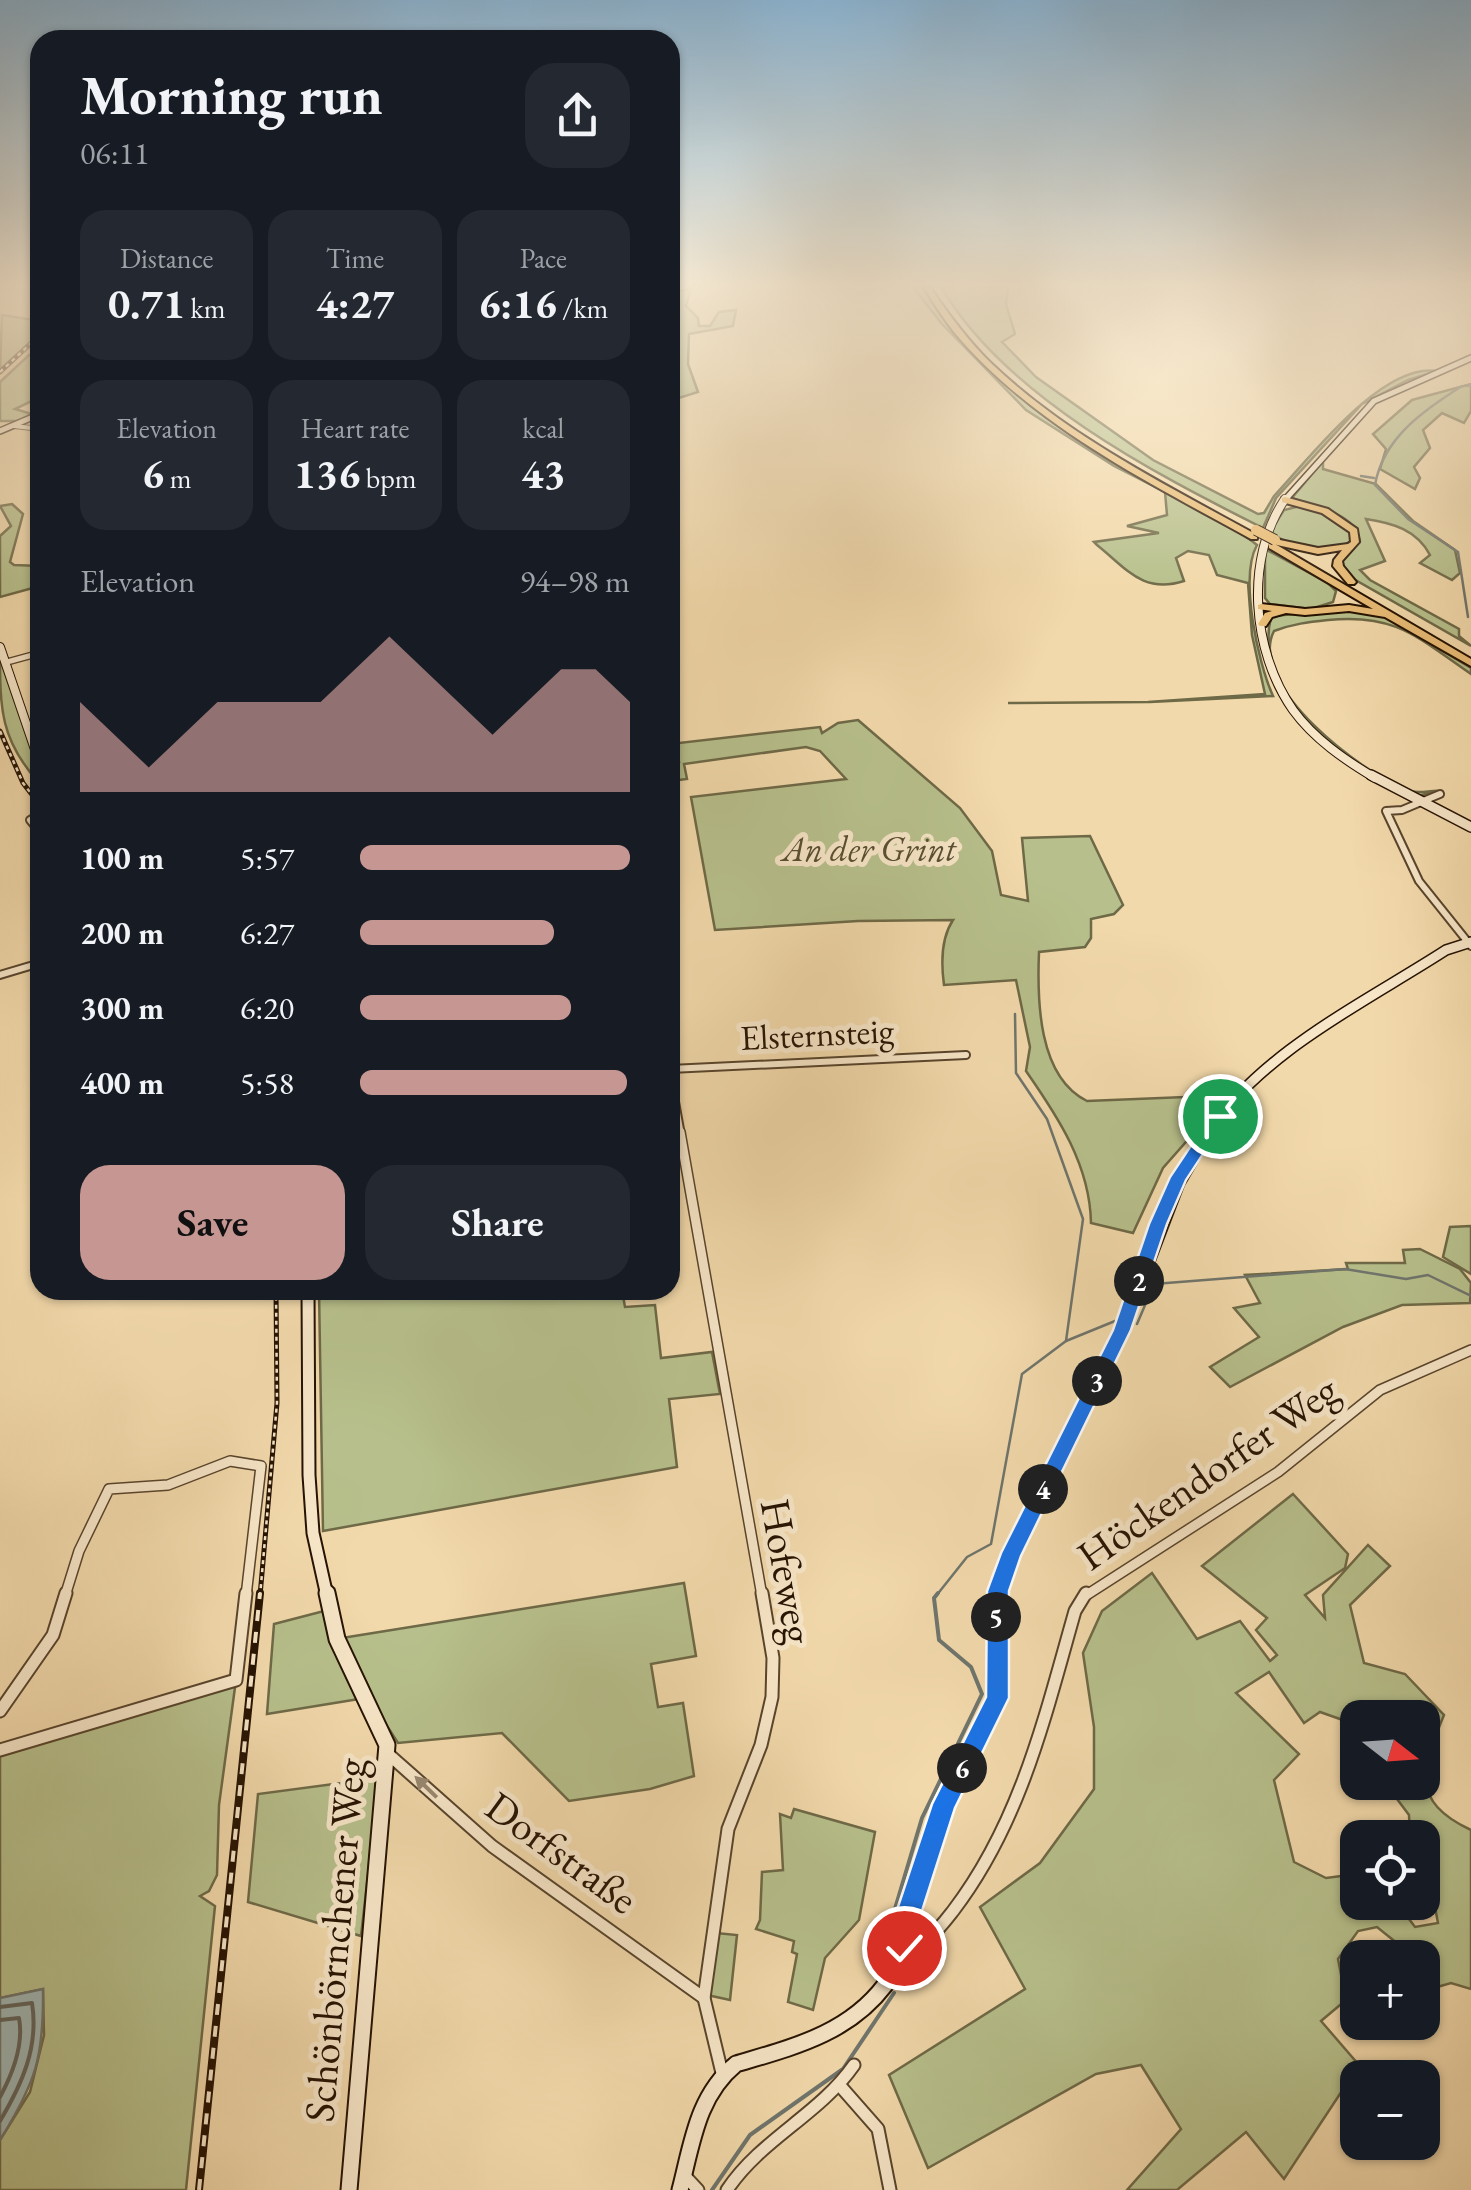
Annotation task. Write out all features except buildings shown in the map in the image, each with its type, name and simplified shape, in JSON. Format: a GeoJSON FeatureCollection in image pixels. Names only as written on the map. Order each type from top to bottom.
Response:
{"type":"FeatureCollection","features":[{"type":"Feature","properties":{"kind":"highway"},"geometry":{"type":"LineString","coordinates":[[1020,389],[1121,461],[1351,582],[1471,653]]}},
{"type":"Feature","properties":{"kind":"highway"},"geometry":{"type":"LineString","coordinates":[[1031,389],[1130,460],[1255,533]]}},
{"type":"Feature","properties":{"kind":"highway"},"geometry":{"type":"LineString","coordinates":[[1285,500],[1346,522],[1356,535],[1338,560],[1338,566],[1351,582]]}},
{"type":"Feature","properties":{"kind":"highway"},"geometry":{"type":"LineString","coordinates":[[1278,511],[1308,506]]}},
{"type":"Feature","properties":{"kind":"highway"},"geometry":{"type":"LineString","coordinates":[[1276,543],[1318,551],[1353,544]]}},
{"type":"Feature","properties":{"kind":"highway"},"geometry":{"type":"LineString","coordinates":[[1276,543],[1471,663]]}},
{"type":"Feature","properties":{"kind":"highway"},"geometry":{"type":"LineString","coordinates":[[1324,610],[1339,595],[1325,575]]}},
{"type":"Feature","properties":{"kind":"highway"},"geometry":{"type":"LineString","coordinates":[[1261,607],[1362,608],[1399,618]]}},
{"type":"Feature","properties":{"kind":"highway"},"geometry":{"type":"LineString","coordinates":[[1263,624],[1268,616],[1288,610]]}},
{"type":"Feature","properties":{"kind":"street"},"geometry":{"type":"LineString","coordinates":[[1396,389],[1370,404],[1278,511],[1261,554],[1263,624],[1274,680],[1301,721],[1355,766],[1471,828]]}},
{"type":"Feature","properties":{"kind":"street"},"geometry":{"type":"LineString","coordinates":[[0,432],[30,419]]}},
{"type":"Feature","properties":{"kind":"street"},"geometry":{"type":"LineString","coordinates":[[14,426],[30,430]]}},
{"type":"Feature","properties":{"kind":"street"},"geometry":{"type":"LineString","coordinates":[[0,647],[30,733]]}},
{"type":"Feature","properties":{"kind":"street"},"geometry":{"type":"LineString","coordinates":[[7,662],[30,656]]}},
{"type":"Feature","properties":{"kind":"street"},"geometry":{"type":"LineString","coordinates":[[698,2190],[682,2182],[707,2094],[722,2073],[736,2064],[852,2023],[872,2006],[884,1985],[944,1804],[998,1698],[998,1591],[1012,1553],[1122,1330],[1158,1224],[1179,1177],[1220,1116],[1269,1068],[1446,950],[1470,944],[1419,881],[1386,812],[1402,810],[1440,794]]}},
{"type":"Feature","properties":{"kind":"street"},"geometry":{"type":"LineString","coordinates":[[0,975],[30,966]]}},
{"type":"Feature","properties":{"kind":"street","name":"Elsternsteig"},"geometry":{"type":"LineString","coordinates":[[680,1070],[966,1055]]}},
{"type":"Feature","properties":{"kind":"street","name":"Hofeweg"},"geometry":{"type":"LineString","coordinates":[[680,1129],[772,1658],[772,1697],[761,1745],[728,1829],[704,1998],[722,2073]]}},
{"type":"Feature","properties":{"kind":"street","name":"Schönbörnchener Weg"},"geometry":{"type":"LineString","coordinates":[[308,1300],[312,1382],[309,1475],[314,1533],[337,1639],[385,1737],[386,1753],[349,2190]]}},
{"type":"Feature","properties":{"kind":"street","name":"Höckendorfer Weg"},"geometry":{"type":"LineString","coordinates":[[898,1946],[912,1948],[932,1936],[984,1873],[1015,1815],[1075,1611],[1086,1592],[1278,1472],[1380,1390],[1471,1350]]}},
{"type":"Feature","properties":{"kind":"street"},"geometry":{"type":"LineString","coordinates":[[0,1711],[52,1636],[78,1551],[109,1489],[168,1485],[230,1461],[261,1466],[236,1680],[0,1750]]}},
{"type":"Feature","properties":{"kind":"street","name":"Dorfstraße"},"geometry":{"type":"LineString","coordinates":[[386,1753],[492,1846],[704,1998]]}},
{"type":"Feature","properties":{"kind":"street"},"geometry":{"type":"LineString","coordinates":[[727,2190],[758,2152],[842,2088],[854,2065]]}},
{"type":"Feature","properties":{"kind":"street"},"geometry":{"type":"LineString","coordinates":[[842,2088],[878,2130],[890,2190]]}},
{"type":"Feature","properties":{"kind":"green space"},"geometry":{"type":"Polygon","coordinates":[[[0,389],[30,389],[30,402],[15,409],[30,414],[30,417],[0,421],[0,389]]]}},
{"type":"Feature","properties":{"kind":"green space"},"geometry":{"type":"Polygon","coordinates":[[[680,389],[698,392],[680,398],[680,389]]]}},
{"type":"Feature","properties":{"kind":"green space"},"geometry":{"type":"Polygon","coordinates":[[[1006,389],[1014,389],[1098,450],[1257,545],[1252,559],[1250,598],[1257,642],[1273,696],[1150,702],[1008,703],[1148,702],[1265,694],[1252,635],[1248,583],[1217,575],[1209,555],[1188,551],[1176,558],[1184,581],[1146,582],[1127,570],[1094,542],[1159,533],[1127,526],[1167,515],[1165,492],[1114,466],[1026,410],[1006,389]]]}},
{"type":"Feature","properties":{"kind":"green space"},"geometry":{"type":"Polygon","coordinates":[[[1033,389],[1053,389],[1153,460],[1258,514],[1264,513],[1306,460],[1361,405],[1276,498],[1263,528],[1130,456],[1033,389]]]}},
{"type":"Feature","properties":{"kind":"green space"},"geometry":{"type":"Polygon","coordinates":[[[1382,389],[1390,389],[1362,404],[1382,389]]]}},
{"type":"Feature","properties":{"kind":"green space"},"geometry":{"type":"Polygon","coordinates":[[[1452,389],[1471,389],[1471,411],[1464,423],[1442,413],[1423,430],[1430,448],[1414,467],[1420,478],[1415,489],[1380,469],[1386,449],[1373,434],[1412,400],[1452,389]]]}},
{"type":"Feature","properties":{"kind":"green space"},"geometry":{"type":"Polygon","coordinates":[[[1323,461],[1323,469],[1376,484],[1413,521],[1455,550],[1460,573],[1452,580],[1420,563],[1430,555],[1411,534],[1366,519],[1385,561],[1360,570],[1370,580],[1459,629],[1459,636],[1471,646],[1352,578],[1340,564],[1360,541],[1356,531],[1342,517],[1292,498],[1323,461]]]}},
{"type":"Feature","properties":{"kind":"green space"},"geometry":{"type":"Polygon","coordinates":[[[12,504],[23,514],[10,562],[30,566],[30,589],[0,597],[0,536],[11,526],[0,506],[12,504]]]}},
{"type":"Feature","properties":{"kind":"green space"},"geometry":{"type":"Polygon","coordinates":[[[1300,506],[1323,512],[1351,532],[1351,541],[1331,549],[1310,548],[1270,532],[1284,510],[1300,506]]]}},
{"type":"Feature","properties":{"kind":"green space"},"geometry":{"type":"Polygon","coordinates":[[[1265,549],[1328,583],[1336,591],[1333,602],[1311,609],[1270,604],[1265,598],[1265,549]]]}},
{"type":"Feature","properties":{"kind":"green space"},"geometry":{"type":"Polygon","coordinates":[[[1342,610],[1377,612],[1471,668],[1471,674],[1420,639],[1372,620],[1328,620],[1274,631],[1270,652],[1272,616],[1342,610]]]}},
{"type":"Feature","properties":{"kind":"green space"},"geometry":{"type":"Polygon","coordinates":[[[0,651],[30,739],[30,772],[10,738],[1,690],[0,651]]]}},
{"type":"Feature","properties":{"kind":"green space"},"geometry":{"type":"Polygon","coordinates":[[[1279,679],[1315,726],[1386,780],[1365,767],[1325,740],[1293,705],[1279,679]]]}},
{"type":"Feature","properties":{"kind":"green space","name":"An der Grint"},"geometry":{"type":"Polygon","coordinates":[[[858,720],[960,808],[992,851],[1001,895],[1028,901],[1022,838],[1090,836],[1123,905],[1114,914],[1091,919],[1091,938],[1085,947],[1039,952],[1040,1014],[1050,1056],[1071,1090],[1087,1101],[1210,1096],[1222,1101],[1163,1168],[1133,1233],[1091,1223],[1085,1181],[1070,1143],[1026,1071],[1030,1047],[1016,980],[944,985],[943,951],[953,920],[715,930],[691,797],[846,779],[820,751],[806,747],[684,764],[687,779],[680,780],[680,743],[820,727],[822,733],[838,723],[858,720]]]}},
{"type":"Feature","properties":{"kind":"green space"},"geometry":{"type":"Polygon","coordinates":[[[1391,782],[1410,791],[1440,791],[1418,796],[1391,782]]]}},
{"type":"Feature","properties":{"kind":"green space"},"geometry":{"type":"Polygon","coordinates":[[[1471,1226],[1471,1274],[1443,1257],[1450,1227],[1471,1226]]]}},
{"type":"Feature","properties":{"kind":"green space"},"geometry":{"type":"Polygon","coordinates":[[[1420,1249],[1460,1269],[1471,1283],[1470,1303],[1402,1305],[1343,1327],[1230,1387],[1210,1367],[1259,1337],[1234,1308],[1260,1303],[1245,1275],[1348,1269],[1346,1263],[1405,1263],[1403,1250],[1420,1249]]]}},
{"type":"Feature","properties":{"kind":"green space"},"geometry":{"type":"Polygon","coordinates":[[[319,1300],[624,1300],[625,1307],[655,1305],[661,1358],[712,1352],[720,1394],[669,1399],[677,1467],[323,1531],[319,1300]]]}},
{"type":"Feature","properties":{"kind":"green space"},"geometry":{"type":"Polygon","coordinates":[[[1293,1494],[1348,1554],[1345,1568],[1305,1595],[1325,1618],[1323,1595],[1368,1545],[1390,1566],[1350,1605],[1364,1663],[1405,1674],[1430,1700],[1340,1700],[1340,1719],[1320,1712],[1304,1723],[1269,1672],[1236,1693],[1299,1754],[1274,1780],[1294,1862],[1326,1878],[1340,1876],[1340,1920],[1410,1920],[1415,1927],[1440,1920],[1440,1820],[1409,1820],[1398,1800],[1433,1800],[1451,1819],[1471,1830],[1471,1989],[1451,1983],[1440,1986],[1440,1940],[1393,1940],[1377,1927],[1358,1931],[1352,1940],[1340,1940],[1340,2005],[1321,2021],[1355,2060],[1340,2060],[1340,2094],[1284,2179],[1246,2132],[1177,2190],[1127,2190],[1181,2129],[1141,2065],[1096,2074],[928,2168],[889,2075],[1025,1989],[980,1907],[1040,1863],[1094,1789],[1094,1727],[1083,1653],[1102,1611],[1152,1573],[1197,1639],[1240,1621],[1270,1661],[1277,1655],[1256,1630],[1267,1618],[1202,1566],[1293,1494]]]}},
{"type":"Feature","properties":{"kind":"green space"},"geometry":{"type":"Polygon","coordinates":[[[684,1583],[696,1656],[651,1664],[658,1707],[683,1703],[694,1776],[650,1789],[569,1801],[502,1733],[398,1743],[369,1698],[342,1638],[684,1583]]]}},
{"type":"Feature","properties":{"kind":"green space"},"geometry":{"type":"Polygon","coordinates":[[[324,1611],[359,1699],[267,1714],[274,1624],[324,1611]]]}},
{"type":"Feature","properties":{"kind":"green space"},"geometry":{"type":"Polygon","coordinates":[[[236,1680],[219,1805],[217,1875],[209,1891],[200,1896],[215,1906],[186,2190],[0,2190],[0,2140],[30,2092],[44,2035],[43,1989],[0,1998],[0,1750],[236,1680]]]}},
{"type":"Feature","properties":{"kind":"green space"},"geometry":{"type":"Polygon","coordinates":[[[379,1778],[361,1936],[248,1902],[258,1794],[379,1778]]]}},
{"type":"Feature","properties":{"kind":"green space"},"geometry":{"type":"Polygon","coordinates":[[[794,1809],[875,1832],[859,1920],[825,1958],[813,2010],[788,2002],[797,1954],[792,1952],[794,1941],[756,1929],[760,1920],[762,1872],[783,1870],[780,1814],[791,1818],[794,1809]]]}},
{"type":"Feature","properties":{"kind":"green space"},"geometry":{"type":"Polygon","coordinates":[[[716,1933],[737,1935],[730,2000],[707,1995],[716,1933]]]}},
{"type":"Feature","properties":{"kind":"water"},"geometry":{"type":"Polygon","coordinates":[[[43,1989],[42,2033],[35,2068],[22,2102],[0,2140],[0,1998],[43,1989]]]}},
{"type":"Feature","properties":{"kind":"waterway"},"geometry":{"type":"LineString","coordinates":[[1457,389],[1420,415],[1396,439],[1379,468],[1375,485],[1408,519],[1458,552],[1468,617]]}},
{"type":"Feature","properties":{"kind":"waterway"},"geometry":{"type":"LineString","coordinates":[[1361,476],[1374,478]]}},
{"type":"Feature","properties":{"kind":"waterway"},"geometry":{"type":"LineString","coordinates":[[1015,1014],[1016,1073],[1047,1119],[1083,1219],[1066,1341]]}},
{"type":"Feature","properties":{"kind":"waterway"},"geometry":{"type":"LineString","coordinates":[[1137,1324],[1154,1284],[1345,1269],[1406,1279],[1428,1275],[1471,1296]]}},
{"type":"Feature","properties":{"kind":"waterway"},"geometry":{"type":"LineString","coordinates":[[1066,1341],[1115,1321]]}},
{"type":"Feature","properties":{"kind":"waterway"},"geometry":{"type":"LineString","coordinates":[[936,1596],[967,1557],[991,1544],[1022,1374],[1066,1341]]}},
{"type":"Feature","properties":{"kind":"waterway"},"geometry":{"type":"LineString","coordinates":[[883,1949],[922,1818],[982,1694],[971,1667],[939,1640],[934,1598],[938,1593]]}},
{"type":"Feature","properties":{"kind":"waterway"},"geometry":{"type":"LineString","coordinates":[[712,2190],[750,2135],[843,2069],[894,1993]]}},
{"type":"Feature","properties":{"kind":"railway"},"geometry":{"type":"LineString","coordinates":[[0,731],[30,792]]}},
{"type":"Feature","properties":{"kind":"railway"},"geometry":{"type":"LineString","coordinates":[[260,1596],[277,1403],[276,1300]]}},
{"type":"Feature","properties":{"kind":"railway"},"geometry":{"type":"LineString","coordinates":[[199,2190],[260,1593]]}},
{"type":"Feature","properties":{"kind":"route"},"geometry":{"type":"LineString","coordinates":[[904,1948],[898,1946],[926,1851],[960,1770],[998,1698],[998,1591],[1012,1553],[1122,1330],[1158,1224],[1179,1177],[1220,1116]]}}]}
